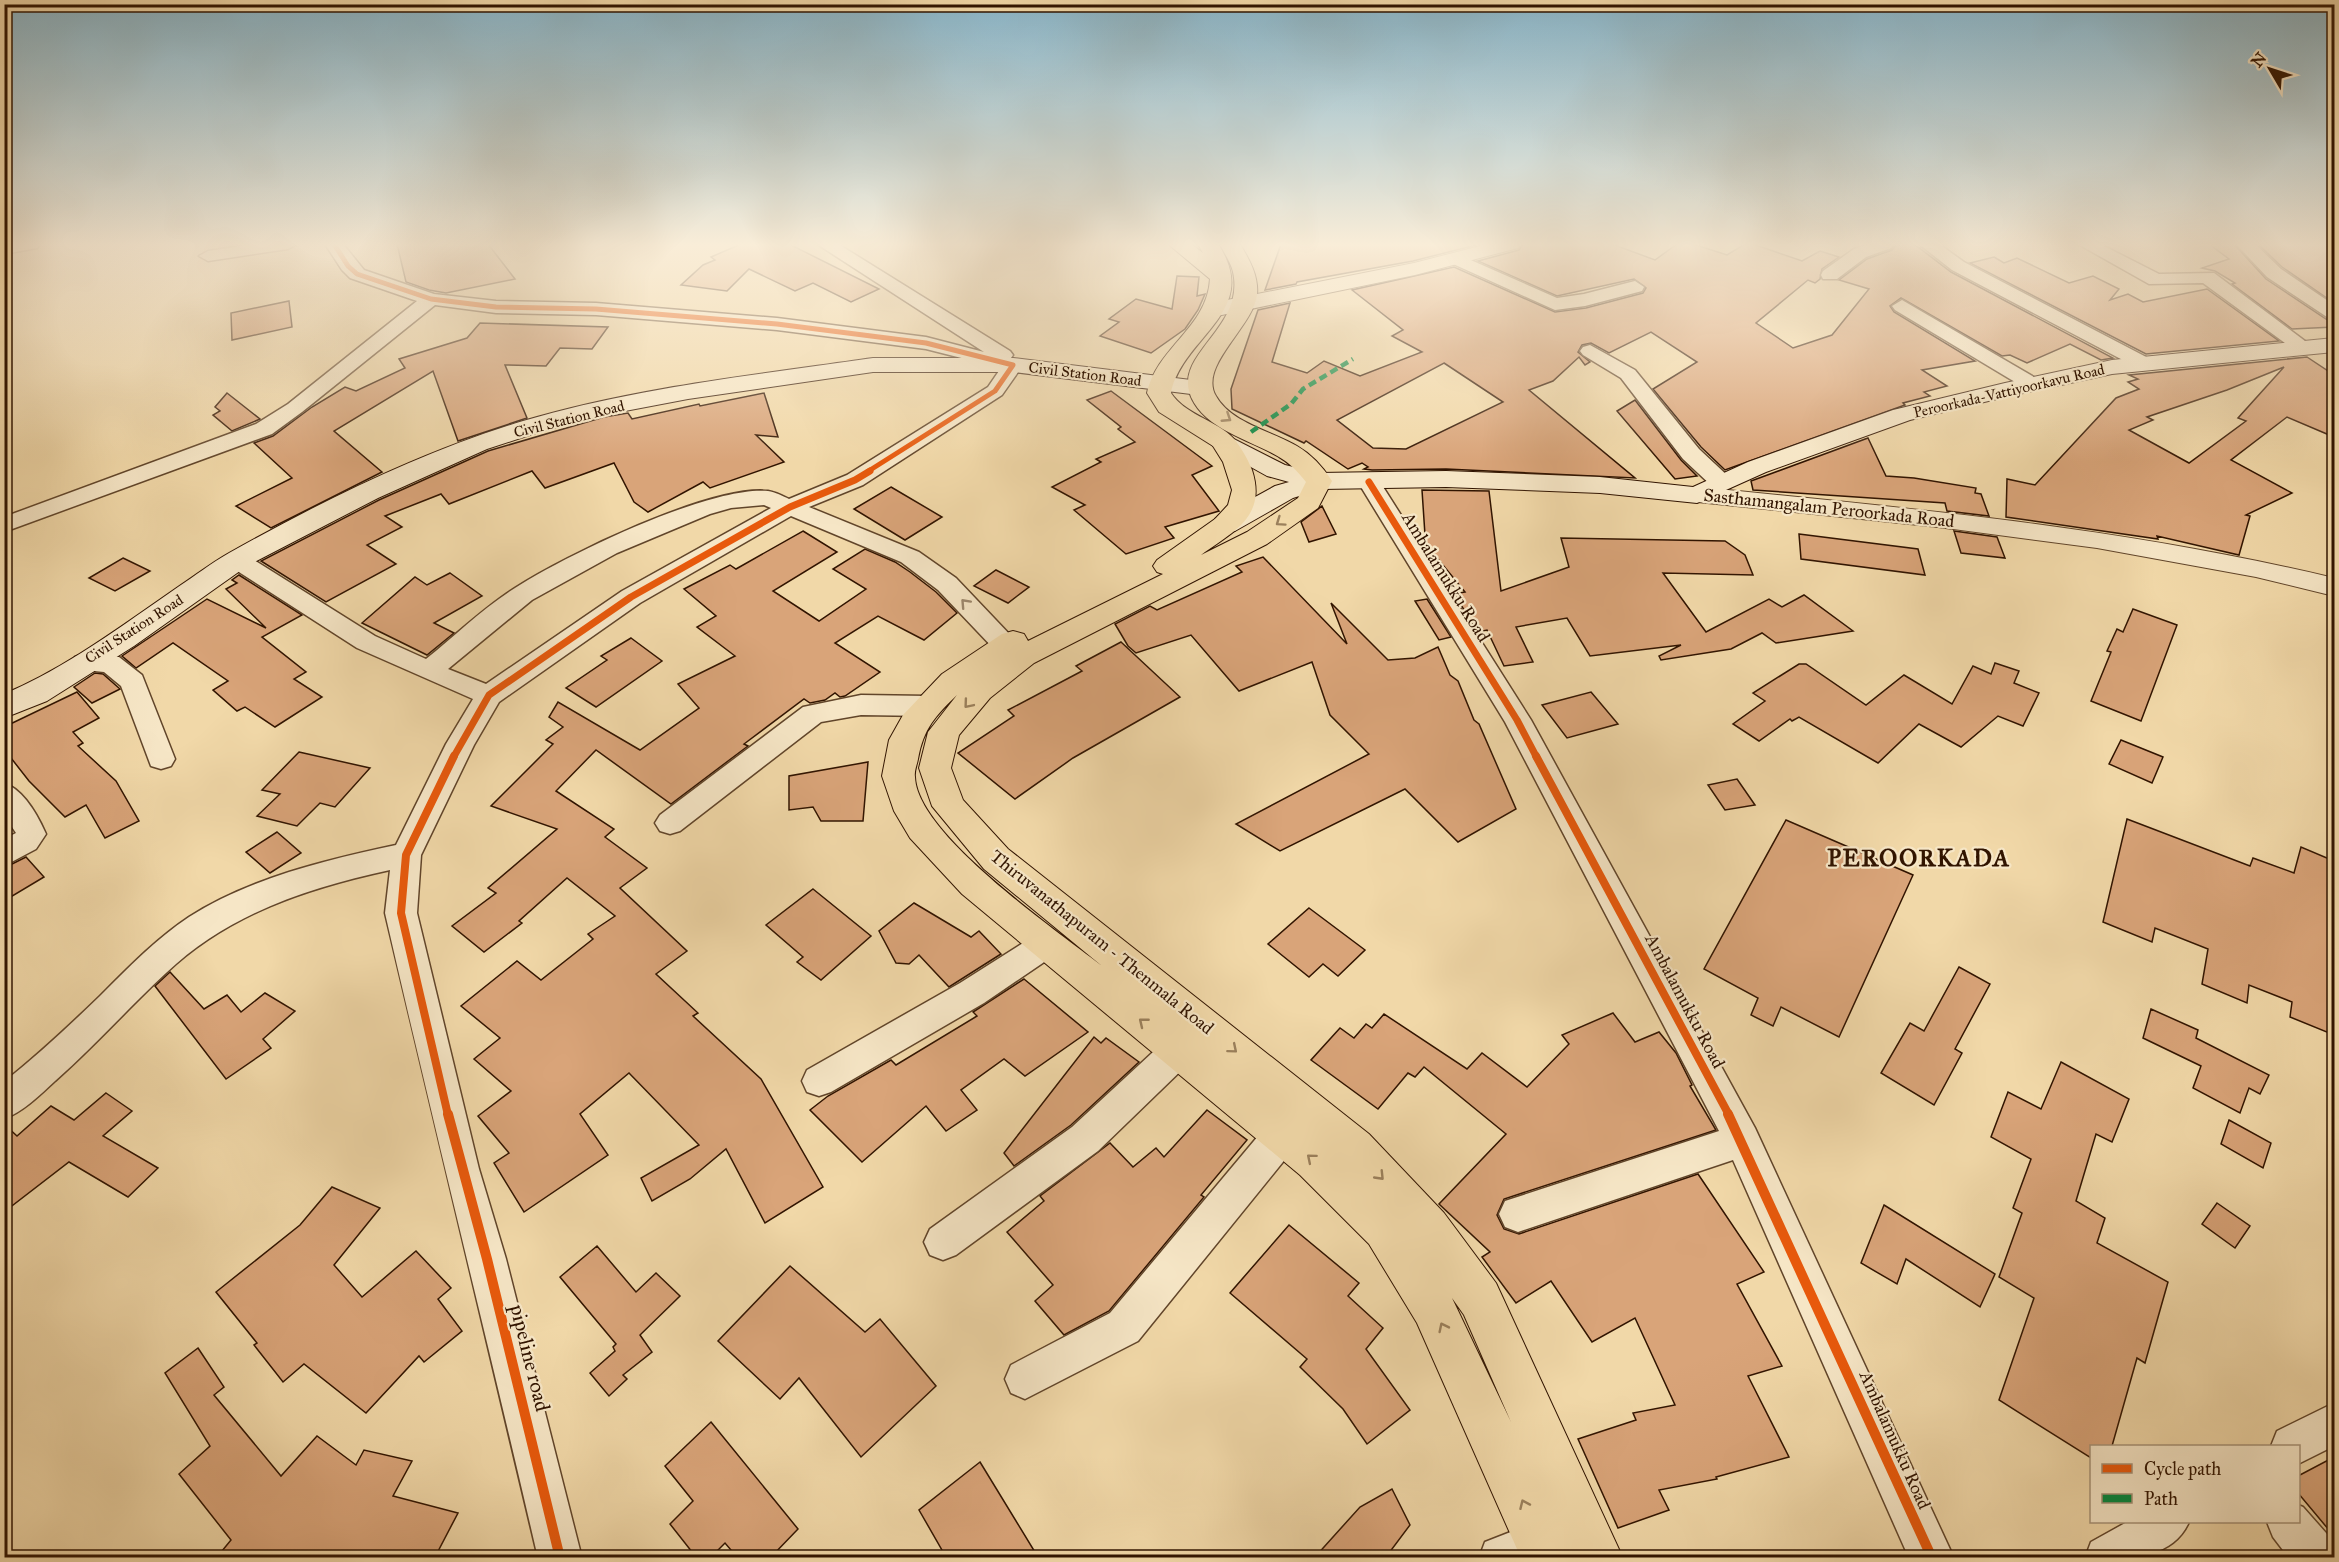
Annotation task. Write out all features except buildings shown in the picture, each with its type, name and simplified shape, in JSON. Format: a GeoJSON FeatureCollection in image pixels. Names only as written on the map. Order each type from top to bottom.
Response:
{"type":"FeatureCollection","features":[{"type":"Feature","properties":{"kind":"main road"},"geometry":{"type":"LineString","coordinates":[[1211,317],[1197,337],[1164,372],[1159,393],[1165,405],[1222,441],[1276,471],[1319,481]]}},
{"type":"Feature","properties":{"kind":"main road"},"geometry":{"type":"LineString","coordinates":[[1238,317],[1235,327],[1199,370],[1199,388],[1210,406],[1300,460],[1319,481]]}},
{"type":"Feature","properties":{"kind":"main road","name":"Peroorkada-Vattiyoorkavu Road"},"geometry":{"type":"LineString","coordinates":[[1697,495],[1757,467],[1902,415],[2032,384],[2112,367],[2334,345]]}},
{"type":"Feature","properties":{"kind":"main road","name":"Civil Station Road"},"geometry":{"type":"LineString","coordinates":[[4,707],[36,693],[84,663],[237,560],[369,492],[478,444],[602,408],[780,377],[873,364],[1013,365],[1199,388]]}},
{"type":"Feature","properties":{"kind":"main road"},"geometry":{"type":"LineString","coordinates":[[1222,441],[1236,462],[1245,490],[1241,507],[1225,525]]}},
{"type":"Feature","properties":{"kind":"main road","name":"Sasthamangalam Peroorkada Road"},"geometry":{"type":"LineString","coordinates":[[1319,481],[1446,479],[1600,485],[1876,510],[2124,543],[2292,576],[2334,587]]}},
{"type":"Feature","properties":{"kind":"main road"},"geometry":{"type":"LineString","coordinates":[[1319,481],[1284,492],[1225,525],[1162,569],[1076,619],[1005,645],[968,669],[928,706],[906,738],[898,778],[910,808],[934,843],[974,884],[1044,945],[1095,960],[1178,1051],[1315,1161],[1376,1221],[1433,1307],[1544,1550]]}},
{"type":"Feature","properties":{"kind":"main road","name":"Thiruvanathapuram - Thenmala Road"},"geometry":{"type":"LineString","coordinates":[[1319,481],[1309,502],[1257,538],[1076,619],[1023,657],[979,690],[944,732],[935,768],[949,806],[996,859],[1095,960],[1354,1148],[1429,1228],[1480,1299],[1591,1541]]}},
{"type":"Feature","properties":{"kind":"street"},"geometry":{"type":"LineString","coordinates":[[4,525],[264,429],[295,408],[409,317]]}},
{"type":"Feature","properties":{"kind":"street"},"geometry":{"type":"LineString","coordinates":[[691,317],[777,324],[926,344],[1013,365]]}},
{"type":"Feature","properties":{"kind":"street"},"geometry":{"type":"LineString","coordinates":[[943,317],[1003,354],[1013,365]]}},
{"type":"Feature","properties":{"kind":"street"},"geometry":{"type":"LineString","coordinates":[[1920,317],[2032,384]]}},
{"type":"Feature","properties":{"kind":"street"},"geometry":{"type":"LineString","coordinates":[[2055,317],[2143,363]]}},
{"type":"Feature","properties":{"kind":"street"},"geometry":{"type":"LineString","coordinates":[[2262,317],[2303,347]]}},
{"type":"Feature","properties":{"kind":"street"},"geometry":{"type":"LineString","coordinates":[[1590,351],[1628,374],[1691,454],[1722,483]]}},
{"type":"Feature","properties":{"kind":"street"},"geometry":{"type":"LineString","coordinates":[[4,1103],[74,1043],[183,940],[216,917],[292,884],[356,865],[406,855],[460,744],[489,695],[631,597],[790,507],[855,480],[957,416],[995,391],[1013,365]]}},
{"type":"Feature","properties":{"kind":"street","name":"Ambalamukku Road"},"geometry":{"type":"LineString","coordinates":[[1369,482],[1516,720],[1743,1140],[1932,1557]]}},
{"type":"Feature","properties":{"kind":"street"},"geometry":{"type":"LineString","coordinates":[[428,670],[523,594],[631,538],[692,512],[729,501],[767,498],[910,557],[947,584],[1005,645]]}},
{"type":"Feature","properties":{"kind":"street"},"geometry":{"type":"LineString","coordinates":[[237,560],[366,642],[489,695]]}},
{"type":"Feature","properties":{"kind":"street"},"geometry":{"type":"LineString","coordinates":[[84,663],[110,663],[133,681],[161,759]]}},
{"type":"Feature","properties":{"kind":"street"},"geometry":{"type":"LineString","coordinates":[[670,823],[813,714],[861,705],[928,706]]}},
{"type":"Feature","properties":{"kind":"street"},"geometry":{"type":"LineString","coordinates":[[4,794],[26,822],[31,834],[26,841],[4,854]]}},
{"type":"Feature","properties":{"kind":"street","name":"pipeline road"},"geometry":{"type":"LineString","coordinates":[[406,855],[400,913],[461,1169],[487,1259],[560,1557]]}},
{"type":"Feature","properties":{"kind":"street"},"geometry":{"type":"LineString","coordinates":[[819,1081],[972,993],[1044,945]]}},
{"type":"Feature","properties":{"kind":"street"},"geometry":{"type":"LineString","coordinates":[[943,1242],[1085,1139],[1178,1051]]}},
{"type":"Feature","properties":{"kind":"street"},"geometry":{"type":"LineString","coordinates":[[1025,1380],[1124,1327],[1282,1136]]}},
{"type":"Feature","properties":{"kind":"street"},"geometry":{"type":"LineString","coordinates":[[1518,1214],[1743,1140]]}},
{"type":"Feature","properties":{"kind":"street"},"geometry":{"type":"LineString","coordinates":[[2294,1445],[2334,1424]]}},
{"type":"Feature","properties":{"kind":"street"},"geometry":{"type":"LineString","coordinates":[[2107,1557],[2164,1523]]}},
{"type":"Feature","properties":{"kind":"street"},"geometry":{"type":"LineString","coordinates":[[2290,1523],[2318,1557]]}},
{"type":"Feature","properties":{"kind":"street"},"geometry":{"type":"LineString","coordinates":[[1502,1557],[1591,1541]]}},
{"type":"Feature","properties":{"kind":"marked path"},"geometry":{"type":"LineString","coordinates":[[1251,432],[1291,404],[1303,389],[1332,374],[1353,359]]}},
{"type":"Feature","properties":{"kind":"cycle path"},"geometry":{"type":"LineString","coordinates":[[560,1558],[487,1259],[461,1169],[401,913],[406,855],[460,744],[489,695],[631,597],[790,507],[855,480],[938,428],[995,391],[1013,365],[926,343],[777,324],[691,317]]}},
{"type":"Feature","properties":{"kind":"cycle path"},"geometry":{"type":"LineString","coordinates":[[1369,482],[1517,720],[1742,1140],[1932,1558]]}},
{"type":"Feature","properties":{"kind":"district","name":"PEROORKADA"},"geometry":{"type":"Point","coordinates":[1919,858]}}]}
